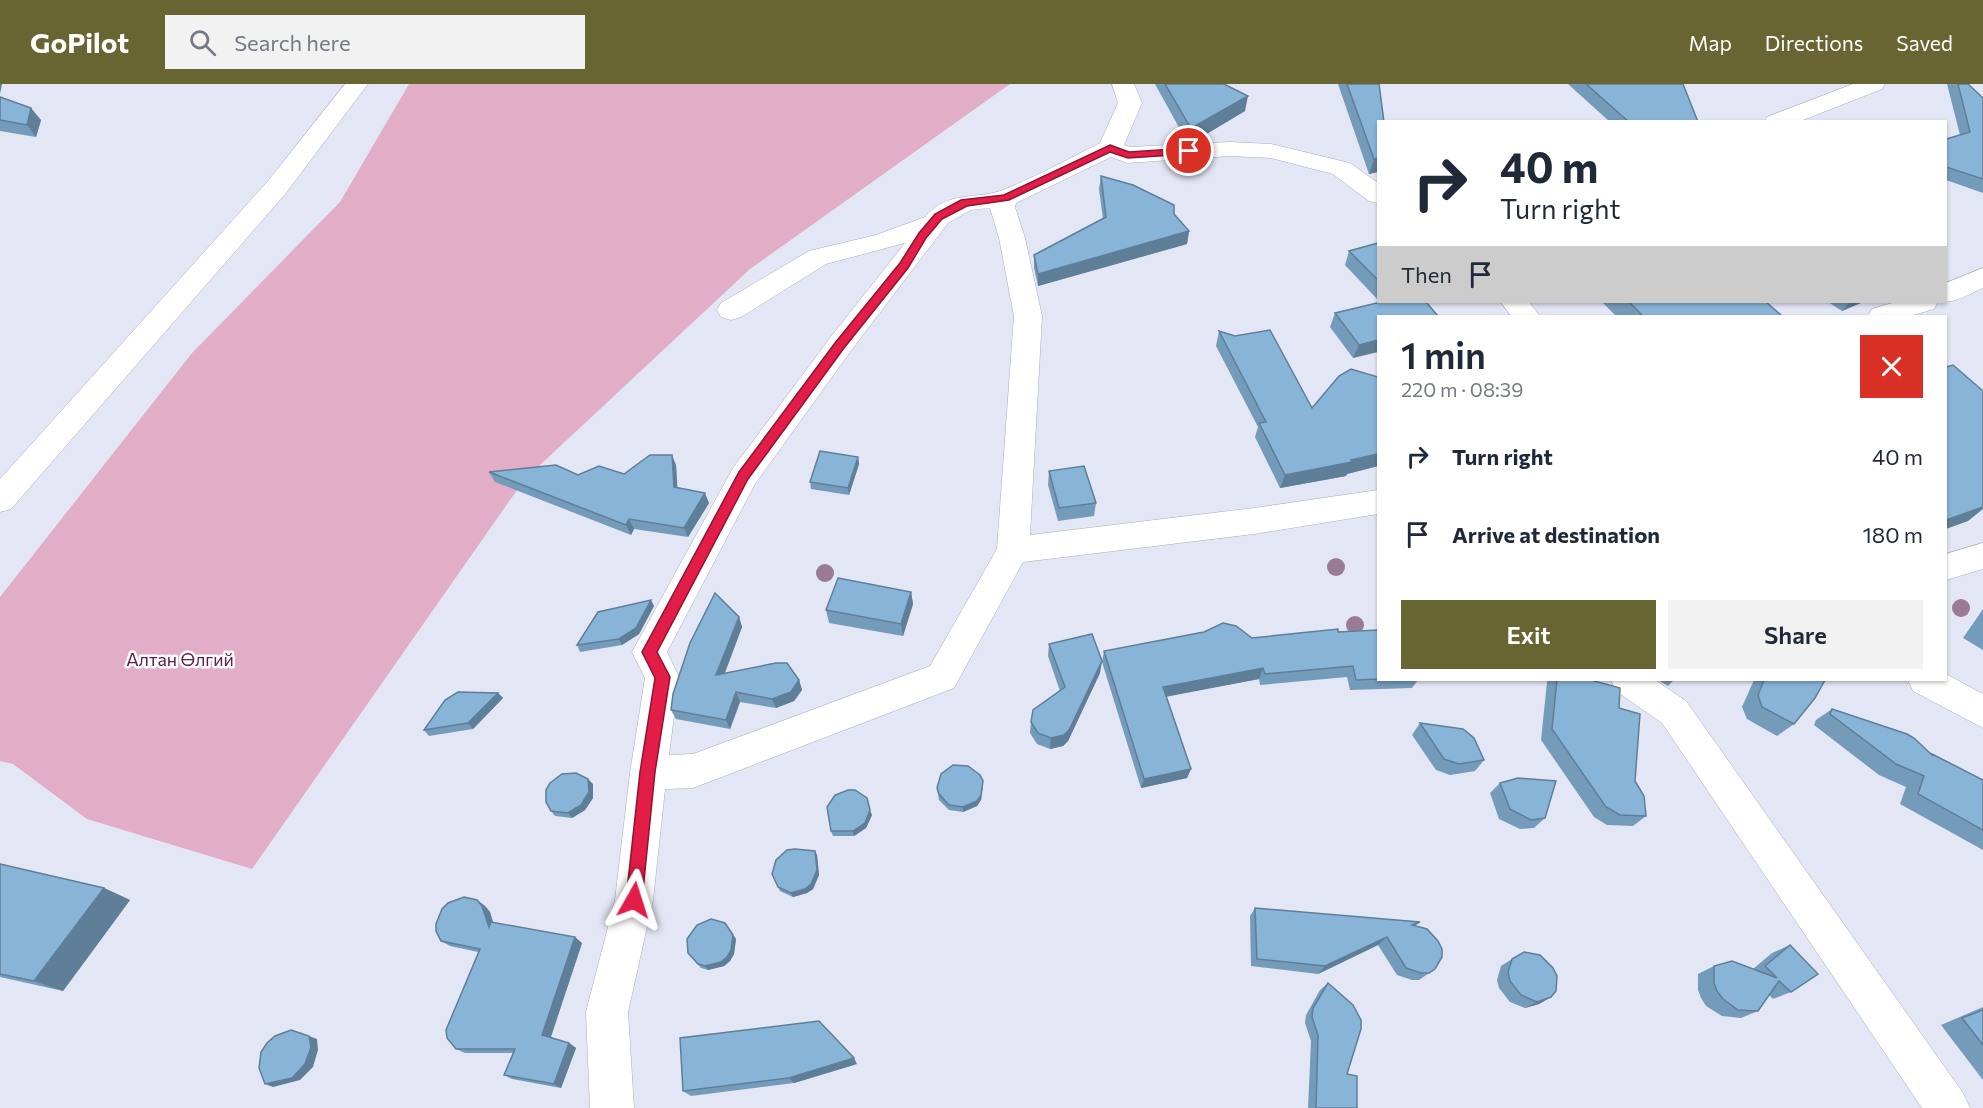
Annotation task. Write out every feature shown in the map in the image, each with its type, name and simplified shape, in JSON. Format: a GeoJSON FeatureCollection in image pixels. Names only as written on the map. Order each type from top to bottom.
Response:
{"type":"FeatureCollection","features":[{"type":"Feature","properties":{"kind":"street"},"geometry":{"type":"LineString","coordinates":[[0,501],[277,187],[357,84]]}},
{"type":"Feature","properties":{"kind":"street"},"geometry":{"type":"LineString","coordinates":[[612,1108],[607,1012],[634,900],[648,772],[662,677],[649,652],[744,476],[840,345],[904,265],[933,223],[939,217],[965,203],[1006,198],[1110,148],[1130,103],[1123,84]]}},
{"type":"Feature","properties":{"kind":"street"},"geometry":{"type":"LineString","coordinates":[[1780,120],[1875,84]]}},
{"type":"Feature","properties":{"kind":"street"},"geometry":{"type":"LineString","coordinates":[[1110,148],[1128,155],[1230,149],[1271,151],[1341,168],[1377,194]]}},
{"type":"Feature","properties":{"kind":"street"},"geometry":{"type":"LineString","coordinates":[[648,772],[693,771],[942,677],[1013,550],[1028,316],[1012,238],[1002,207],[1006,198]]}},
{"type":"Feature","properties":{"kind":"street"},"geometry":{"type":"LineString","coordinates":[[731,310],[818,257],[882,242],[933,223]]}},
{"type":"Feature","properties":{"kind":"street"},"geometry":{"type":"LineString","coordinates":[[1947,292],[1983,277]]}},
{"type":"Feature","properties":{"kind":"street"},"geometry":{"type":"LineString","coordinates":[[1515,303],[1525,315]]}},
{"type":"Feature","properties":{"kind":"street"},"geometry":{"type":"LineString","coordinates":[[1885,315],[1921,303]]}},
{"type":"Feature","properties":{"kind":"street"},"geometry":{"type":"LineString","coordinates":[[1013,550],[1254,521],[1377,502]]}},
{"type":"Feature","properties":{"kind":"street"},"geometry":{"type":"LineString","coordinates":[[1947,567],[1983,556]]}},
{"type":"Feature","properties":{"kind":"street"},"geometry":{"type":"LineString","coordinates":[[1629,681],[1674,712],[1948,1108]]}},
{"type":"Feature","properties":{"kind":"street"},"geometry":{"type":"LineString","coordinates":[[1927,681],[1983,712]]}},
{"type":"Feature","properties":{"kind":"green space","name":"Алтан Өлгий"},"geometry":{"type":"Polygon","coordinates":[[[409,84],[1010,84],[750,269],[524,480],[252,869],[87,819],[13,764],[0,761],[0,597],[192,353],[340,202],[409,84]]]}},
{"type":"Feature","properties":{"kind":"building"},"geometry":{"type":"Polygon","coordinates":[[[1165,84],[1224,84],[1248,96],[1190,127],[1165,84]]]}},
{"type":"Feature","properties":{"kind":"building"},"geometry":{"type":"Polygon","coordinates":[[[1347,84],[1379,84],[1384,120],[1377,120],[1377,158],[1374,159],[1347,84]]]}},
{"type":"Feature","properties":{"kind":"building"},"geometry":{"type":"Polygon","coordinates":[[[1586,84],[1683,84],[1697,120],[1627,120],[1586,84]]]}},
{"type":"Feature","properties":{"kind":"building"},"geometry":{"type":"Polygon","coordinates":[[[1958,84],[1968,84],[1983,98],[1983,179],[1947,167],[1947,139],[1970,132],[1958,84]]]}},
{"type":"Feature","properties":{"kind":"building"},"geometry":{"type":"Polygon","coordinates":[[[0,97],[31,108],[27,125],[0,120],[0,97]]]}},
{"type":"Feature","properties":{"kind":"building"},"geometry":{"type":"Polygon","coordinates":[[[1101,176],[1133,185],[1174,205],[1174,214],[1189,231],[1038,274],[1034,255],[1106,217],[1101,176]]]}},
{"type":"Feature","properties":{"kind":"building"},"geometry":{"type":"Polygon","coordinates":[[[1377,243],[1377,279],[1349,251],[1377,243]]]}},
{"type":"Feature","properties":{"kind":"building"},"geometry":{"type":"Polygon","coordinates":[[[1377,303],[1427,303],[1437,315],[1377,315],[1377,340],[1359,345],[1335,313],[1377,303]]]}},
{"type":"Feature","properties":{"kind":"building"},"geometry":{"type":"Polygon","coordinates":[[[1630,303],[1767,303],[1781,315],[1642,315],[1630,303]]]}},
{"type":"Feature","properties":{"kind":"building"},"geometry":{"type":"Polygon","coordinates":[[[1270,330],[1312,408],[1339,376],[1351,369],[1377,377],[1377,454],[1351,460],[1352,462],[1285,475],[1259,423],[1266,422],[1219,331],[1235,336],[1270,330]]]}},
{"type":"Feature","properties":{"kind":"building"},"geometry":{"type":"Polygon","coordinates":[[[1953,365],[1983,391],[1983,507],[1947,520],[1947,367],[1953,365]]]}},
{"type":"Feature","properties":{"kind":"building"},"geometry":{"type":"Polygon","coordinates":[[[820,451],[858,457],[848,488],[810,482],[820,451]]]}},
{"type":"Feature","properties":{"kind":"building"},"geometry":{"type":"Polygon","coordinates":[[[650,455],[672,455],[674,487],[705,493],[684,528],[629,519],[626,525],[489,472],[556,465],[578,475],[599,466],[624,474],[650,455]]]}},
{"type":"Feature","properties":{"kind":"building"},"geometry":{"type":"Polygon","coordinates":[[[1084,466],[1096,503],[1059,508],[1049,471],[1084,466]]]}},
{"type":"Feature","properties":{"kind":"building"},"geometry":{"type":"Polygon","coordinates":[[[838,578],[911,592],[901,624],[826,610],[838,578]]]}},
{"type":"Feature","properties":{"kind":"building"},"geometry":{"type":"Polygon","coordinates":[[[715,593],[739,617],[716,675],[776,663],[787,663],[799,680],[791,692],[772,699],[736,692],[726,720],[671,710],[673,694],[690,643],[715,593]]]}},
{"type":"Feature","properties":{"kind":"building"},"geometry":{"type":"Polygon","coordinates":[[[651,600],[636,628],[619,639],[577,645],[598,612],[651,600]]]}},
{"type":"Feature","properties":{"kind":"building"},"geometry":{"type":"Polygon","coordinates":[[[1223,623],[1236,626],[1252,638],[1338,629],[1338,632],[1377,630],[1377,679],[1356,680],[1353,666],[1265,674],[1263,668],[1163,687],[1191,769],[1144,779],[1104,651],[1204,632],[1223,623]]]}},
{"type":"Feature","properties":{"kind":"building"},"geometry":{"type":"Polygon","coordinates":[[[1092,634],[1102,661],[1069,730],[1064,735],[1051,738],[1038,733],[1031,722],[1033,710],[1065,687],[1049,644],[1092,634]]]}},
{"type":"Feature","properties":{"kind":"building"},"geometry":{"type":"Polygon","coordinates":[[[1557,681],[1595,681],[1620,688],[1619,708],[1640,714],[1635,781],[1644,796],[1646,816],[1620,815],[1606,807],[1552,729],[1557,681]]]}},
{"type":"Feature","properties":{"kind":"building"},"geometry":{"type":"Polygon","coordinates":[[[1764,681],[1824,681],[1815,698],[1794,724],[1762,707],[1758,695],[1764,681]]]}},
{"type":"Feature","properties":{"kind":"building"},"geometry":{"type":"Polygon","coordinates":[[[458,692],[498,693],[468,723],[424,730],[445,700],[458,692]]]}},
{"type":"Feature","properties":{"kind":"building"},"geometry":{"type":"Polygon","coordinates":[[[1832,709],[1907,734],[1932,755],[1983,780],[1983,830],[1918,794],[1924,776],[1896,764],[1830,714],[1832,709]]]}},
{"type":"Feature","properties":{"kind":"building"},"geometry":{"type":"Polygon","coordinates":[[[1420,723],[1463,729],[1474,738],[1484,760],[1459,764],[1444,759],[1420,723]]]}},
{"type":"Feature","properties":{"kind":"building"},"geometry":{"type":"Polygon","coordinates":[[[953,765],[968,766],[980,775],[983,781],[981,795],[977,801],[963,807],[949,805],[939,794],[937,788],[941,774],[953,765]]]}},
{"type":"Feature","properties":{"kind":"building"},"geometry":{"type":"Polygon","coordinates":[[[576,773],[588,779],[589,792],[581,805],[568,813],[551,811],[546,802],[546,790],[550,783],[562,774],[576,773]]]}},
{"type":"Feature","properties":{"kind":"building"},"geometry":{"type":"Polygon","coordinates":[[[1518,778],[1556,781],[1545,818],[1531,820],[1510,809],[1500,783],[1518,778]]]}},
{"type":"Feature","properties":{"kind":"building"},"geometry":{"type":"Polygon","coordinates":[[[855,790],[867,798],[870,810],[865,823],[853,831],[831,831],[827,807],[835,795],[855,790]]]}},
{"type":"Feature","properties":{"kind":"building"},"geometry":{"type":"Polygon","coordinates":[[[787,850],[815,851],[817,870],[811,884],[805,889],[791,893],[778,887],[772,874],[776,860],[787,850]]]}},
{"type":"Feature","properties":{"kind":"building"},"geometry":{"type":"Polygon","coordinates":[[[0,864],[104,888],[34,981],[0,974],[0,864]]]}},
{"type":"Feature","properties":{"kind":"building"},"geometry":{"type":"Polygon","coordinates":[[[464,897],[477,900],[482,906],[489,927],[491,922],[575,937],[542,1035],[569,1043],[554,1084],[504,1075],[515,1049],[456,1049],[447,1038],[446,1030],[480,949],[441,941],[436,931],[436,924],[442,909],[448,903],[464,897]]]}},
{"type":"Feature","properties":{"kind":"building"},"geometry":{"type":"Polygon","coordinates":[[[1255,908],[1420,922],[1412,925],[1427,929],[1438,941],[1442,949],[1442,957],[1435,969],[1429,973],[1406,968],[1387,937],[1325,966],[1257,959],[1255,908]]]}},
{"type":"Feature","properties":{"kind":"building"},"geometry":{"type":"Polygon","coordinates":[[[711,919],[725,923],[733,935],[731,950],[727,957],[721,962],[705,966],[698,964],[688,953],[687,939],[697,925],[711,919]]]}},
{"type":"Feature","properties":{"kind":"building"},"geometry":{"type":"Polygon","coordinates":[[[1790,945],[1818,974],[1791,992],[1779,981],[1758,1011],[1738,1010],[1723,999],[1717,991],[1714,983],[1714,966],[1732,961],[1777,978],[1765,966],[1790,945]]]}},
{"type":"Feature","properties":{"kind":"building"},"geometry":{"type":"Polygon","coordinates":[[[1524,952],[1540,955],[1553,968],[1557,976],[1556,991],[1551,997],[1537,1002],[1521,995],[1510,981],[1508,972],[1512,959],[1524,952]]]}},
{"type":"Feature","properties":{"kind":"building"},"geometry":{"type":"Polygon","coordinates":[[[1328,983],[1353,1005],[1361,1020],[1361,1029],[1347,1074],[1357,1076],[1357,1108],[1316,1108],[1318,1035],[1312,1017],[1313,1008],[1328,983]]]}},
{"type":"Feature","properties":{"kind":"building"},"geometry":{"type":"Polygon","coordinates":[[[1983,1010],[1983,1045],[1962,1018],[1983,1010]]]}},
{"type":"Feature","properties":{"kind":"building"},"geometry":{"type":"Polygon","coordinates":[[[819,1021],[854,1058],[789,1078],[683,1091],[680,1038],[819,1021]]]}},
{"type":"Feature","properties":{"kind":"building"},"geometry":{"type":"Polygon","coordinates":[[[291,1030],[309,1036],[311,1047],[305,1064],[292,1078],[265,1084],[259,1068],[261,1052],[275,1036],[291,1030]]]}},
{"type":"Feature","properties":{"kind":"route"},"geometry":{"type":"LineString","coordinates":[[634,900],[648,772],[662,677],[649,652],[744,476],[840,345],[904,265],[922,236],[939,217],[965,203],[1006,198],[1110,148],[1128,155],[1189,151]]}}]}
